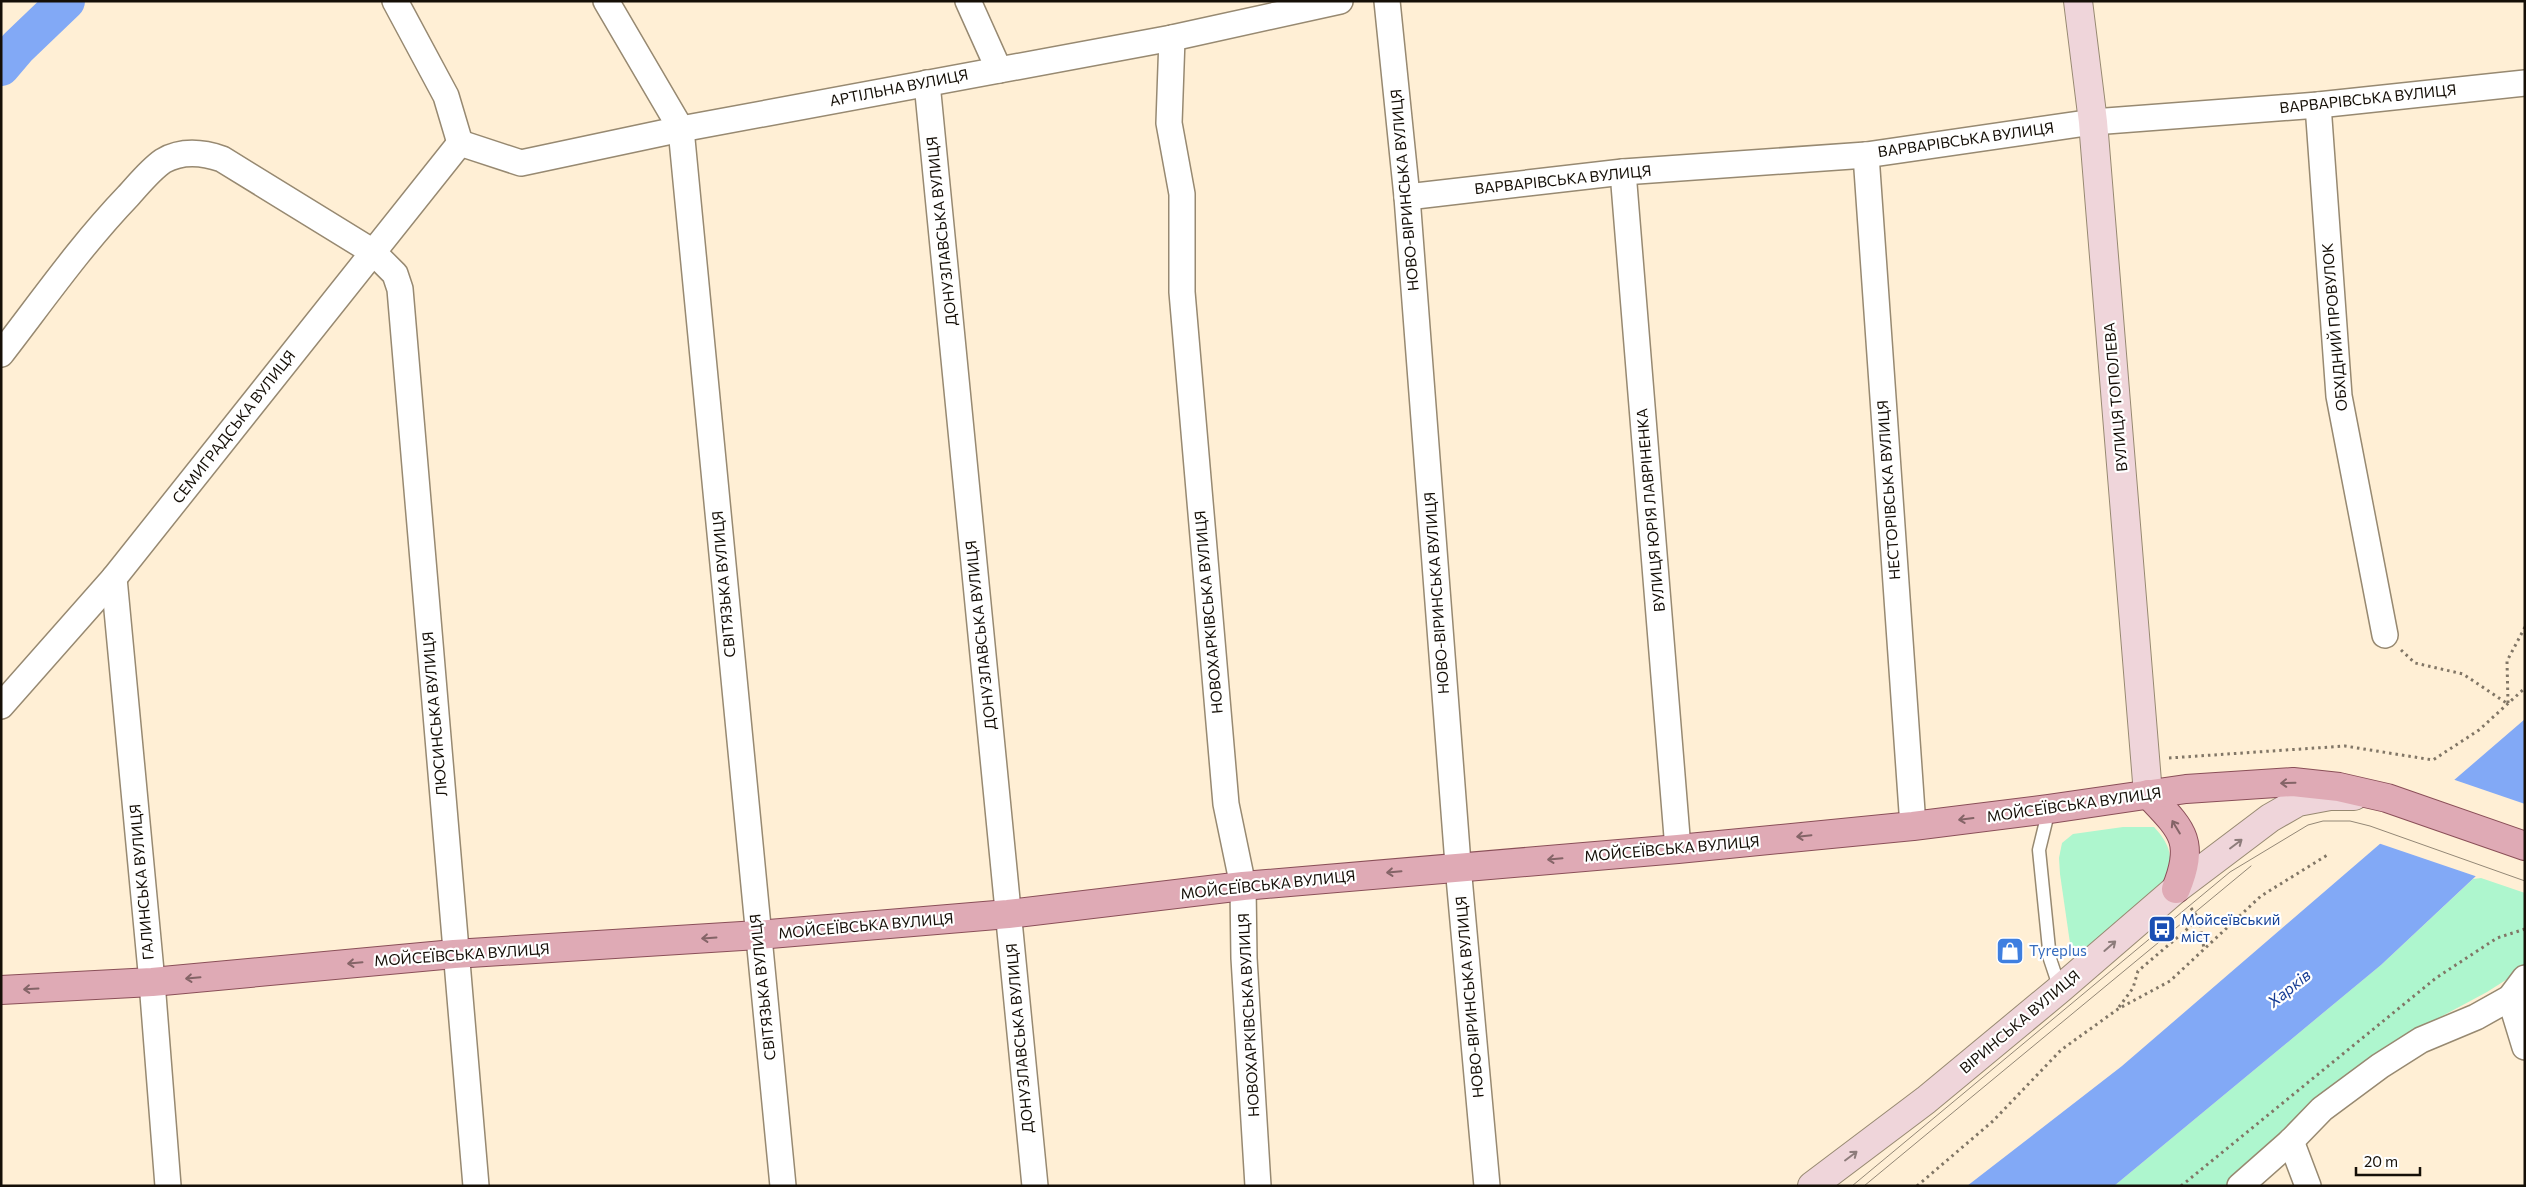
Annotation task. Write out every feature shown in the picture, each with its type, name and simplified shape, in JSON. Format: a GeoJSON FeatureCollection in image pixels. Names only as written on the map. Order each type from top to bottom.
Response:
{"type":"FeatureCollection","features":[{"type":"Feature","properties":{"kind":"main road","name":"МОЙСЕЇВСЬКА ВУЛИЦЯ"},"geometry":{"type":"LineString","coordinates":[[1,990],[152,982],[454,954],[758,935],[1008,914],[1243,886],[1678,849],[1913,826],[2049,809],[2148,794],[2293,782],[2338,787],[2387,798],[2525,846]]}},
{"type":"Feature","properties":{"kind":"main road"},"geometry":{"type":"LineString","coordinates":[[2148,794],[2176,823],[2184,841],[2187,860],[2183,897]]}},
{"type":"Feature","properties":{"kind":"street"},"geometry":{"type":"LineString","coordinates":[[396,1],[446,96],[460,143]]}},
{"type":"Feature","properties":{"kind":"street","name":"СВІТЯЗЬКА ВУЛИЦЯ"},"geometry":{"type":"LineString","coordinates":[[606,1],[681,129],[783,1186]]}},
{"type":"Feature","properties":{"kind":"street"},"geometry":{"type":"LineString","coordinates":[[968,1],[999,70]]}},
{"type":"Feature","properties":{"kind":"street","name":"АРТІЛЬНА ВУЛИЦЯ"},"geometry":{"type":"LineString","coordinates":[[460,143],[521,163],[681,129],[1172,38],[1340,1]]}},
{"type":"Feature","properties":{"kind":"street","name":"НОВО-ВІРИНСЬКА ВУЛИЦЯ"},"geometry":{"type":"LineString","coordinates":[[1386,1],[1407,197],[1458,867],[1487,1186]]}},
{"type":"Feature","properties":{"kind":"street","name":"ВУЛИЦЯ ТОПОЛЕВА"},"geometry":{"type":"LineString","coordinates":[[2078,1],[2093,122],[2148,794]]}},
{"type":"Feature","properties":{"kind":"street","name":"НОВОХАРКІВСЬКА ВУЛИЦЯ"},"geometry":{"type":"LineString","coordinates":[[1172,38],[1169,123],[1182,194],[1182,292],[1226,804],[1243,886],[1244,958],[1258,1186]]}},
{"type":"Feature","properties":{"kind":"street","name":"ДОНУЗЛАВСЬКА ВУЛИЦЯ"},"geometry":{"type":"LineString","coordinates":[[927,83],[1035,1186]]}},
{"type":"Feature","properties":{"kind":"street","name":"ВАРВАРІВСЬКА ВУЛИЦЯ"},"geometry":{"type":"LineString","coordinates":[[1407,197],[1623,172],[1866,155],[2093,122],[2318,105],[2525,83]]}},
{"type":"Feature","properties":{"kind":"street","name":"ОБХІДНИЙ ПРОВУЛОК"},"geometry":{"type":"LineString","coordinates":[[2318,105],[2339,396],[2385,635]]}},
{"type":"Feature","properties":{"kind":"street","name":"СЕМИГРАДСЬКА ВУЛИЦЯ"},"geometry":{"type":"LineString","coordinates":[[1,706],[114,578],[460,143]]}},
{"type":"Feature","properties":{"kind":"street","name":"ЛЮСИНСЬКА ВУЛИЦЯ"},"geometry":{"type":"LineString","coordinates":[[1,354],[119,205],[151,171],[177,155],[192,152],[222,159],[373,252],[395,274],[400,289],[454,954],[476,1186]]}},
{"type":"Feature","properties":{"kind":"street","name":"НЕСТОРІВСЬКА ВУЛИЦЯ"},"geometry":{"type":"LineString","coordinates":[[1866,155],[1913,826]]}},
{"type":"Feature","properties":{"kind":"street","name":"ВУЛИЦЯ ЮРІЯ ЛАВРІНЕНКА"},"geometry":{"type":"LineString","coordinates":[[1623,172],[1678,849]]}},
{"type":"Feature","properties":{"kind":"street","name":"ГАЛИНСЬКА ВУЛИЦЯ"},"geometry":{"type":"LineString","coordinates":[[114,578],[152,982],[168,1186]]}},
{"type":"Feature","properties":{"kind":"street","name":"ВІРИНСЬКА ВУЛИЦЯ"},"geometry":{"type":"LineString","coordinates":[[1812,1186],[1926,1100],[2060,989],[2183,897],[2270,818],[2298,802],[2330,796],[2387,798]]}},
{"type":"Feature","properties":{"kind":"street"},"geometry":{"type":"LineString","coordinates":[[2240,1186],[2291,1141],[2322,1109],[2421,1040],[2476,1017],[2510,998],[2525,978]]}},
{"type":"Feature","properties":{"kind":"street"},"geometry":{"type":"LineString","coordinates":[[2510,998],[2525,1047]]}},
{"type":"Feature","properties":{"kind":"street"},"geometry":{"type":"LineString","coordinates":[[2291,1141],[2308,1186]]}},
{"type":"Feature","properties":{"kind":"lane"},"geometry":{"type":"LineString","coordinates":[[2049,809],[2039,850],[2050,958],[2060,989]]}},
{"type":"Feature","properties":{"kind":"path"},"geometry":{"type":"LineString","coordinates":[[2508,704],[2507,661],[2525,627]]}},
{"type":"Feature","properties":{"kind":"path"},"geometry":{"type":"LineString","coordinates":[[2385,635],[2415,663],[2463,674],[2508,704]]}},
{"type":"Feature","properties":{"kind":"path"},"geometry":{"type":"LineString","coordinates":[[2146,760],[2345,746],[2433,760],[2479,730],[2525,688]]}},
{"type":"Feature","properties":{"kind":"path"},"geometry":{"type":"LineString","coordinates":[[1917,1186],[1993,1121],[2061,1050],[2118,1008],[2170,981],[2261,896],[2329,854]]}},
{"type":"Feature","properties":{"kind":"path"},"geometry":{"type":"LineString","coordinates":[[2183,897],[2199,919],[2204,949]]}},
{"type":"Feature","properties":{"kind":"path"},"geometry":{"type":"LineString","coordinates":[[2118,1008],[2133,988],[2138,971],[2199,919]]}},
{"type":"Feature","properties":{"kind":"path"},"geometry":{"type":"LineString","coordinates":[[2181,1186],[2436,978],[2497,938],[2525,929]]}},
{"type":"Feature","properties":{"kind":"green space"},"geometry":{"type":"Polygon","coordinates":[[[2123,827],[2154,827],[2159,833],[2167,846],[2170,859],[2170,866],[2165,881],[2085,955],[2072,957],[2060,874],[2059,858],[2062,843],[2073,834],[2123,827]]]}},
{"type":"Feature","properties":{"kind":"green space"},"geometry":{"type":"Polygon","coordinates":[[[2481,878],[2525,893],[2525,965],[2520,971],[2487,992],[2405,1036],[2231,1186],[2114,1186],[2381,965],[2473,879],[2481,878]]]}},
{"type":"Feature","properties":{"kind":"water","name":"Харків"},"geometry":{"type":"Polygon","coordinates":[[[2525,719],[2525,830],[2381,965],[2114,1186],[1967,1186],[2122,1066],[2525,719]]]}},
{"type":"Feature","properties":{"kind":"pier"},"geometry":{"type":"Polygon","coordinates":[[[2452,779],[2525,804],[2525,833],[2478,877],[2378,843],[2452,779]]]}},
{"type":"Feature","properties":{"kind":"waterway"},"geometry":{"type":"LineString","coordinates":[[1,67],[18,47],[66,1]]}},
{"type":"Feature","properties":{"kind":"tram line"},"geometry":{"type":"LineString","coordinates":[[1852,1186],[2230,872],[2308,825],[2323,821],[2350,821],[2370,826],[2525,881]]}},
{"type":"Feature","properties":{"kind":"tram line"},"geometry":{"type":"LineString","coordinates":[[1864,1186],[2251,866]]}},
{"type":"Feature","properties":{"kind":"place","name":"Мойсеївський міст"},"geometry":{"type":"Point","coordinates":[2162,929]}},
{"type":"Feature","properties":{"kind":"place","name":"Tyreplus"},"geometry":{"type":"Point","coordinates":[2010,951]}}]}
